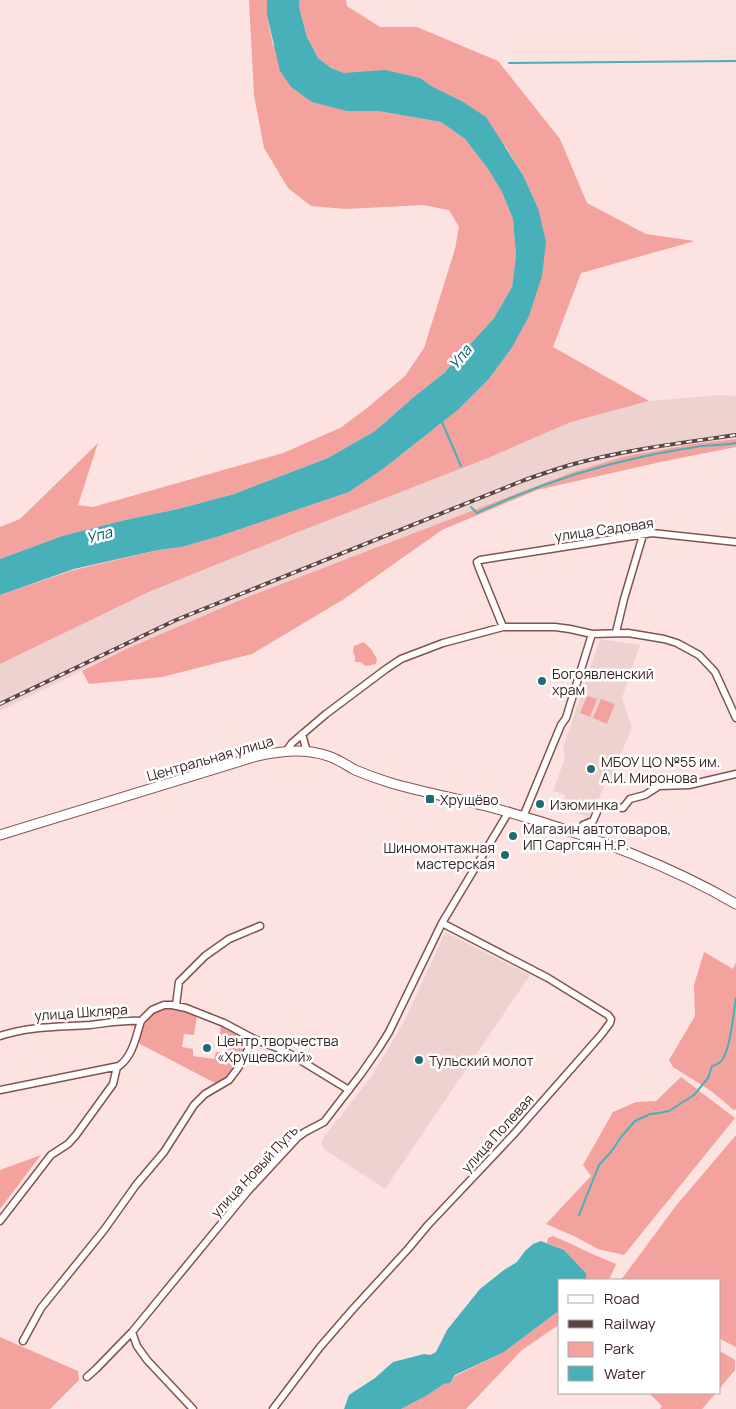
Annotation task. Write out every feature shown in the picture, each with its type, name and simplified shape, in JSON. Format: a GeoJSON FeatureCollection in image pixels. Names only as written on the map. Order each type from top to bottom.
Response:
{"type":"FeatureCollection","features":[{"type":"Feature","properties":{"kind":"main road","name":"Центральная улица"},"geometry":{"type":"LineString","coordinates":[[0,835],[257,756],[287,750],[327,756],[390,783],[486,806],[579,835],[641,858],[697,883],[736,904]]}},
{"type":"Feature","properties":{"kind":"street","name":"улица Садовая"},"geometry":{"type":"LineString","coordinates":[[502,627],[477,562],[481,559],[656,533],[736,542]]}},
{"type":"Feature","properties":{"kind":"street"},"geometry":{"type":"LineString","coordinates":[[616,632],[643,535]]}},
{"type":"Feature","properties":{"kind":"street"},"geometry":{"type":"LineString","coordinates":[[287,750],[302,734],[347,698],[401,659],[443,643],[502,627],[555,627],[592,634],[628,633],[677,643],[699,655],[717,675],[736,718]]}},
{"type":"Feature","properties":{"kind":"street"},"geometry":{"type":"LineString","coordinates":[[523,817],[561,725],[566,718],[592,634]]}},
{"type":"Feature","properties":{"kind":"street"},"geometry":{"type":"LineString","coordinates":[[302,734],[307,752]]}},
{"type":"Feature","properties":{"kind":"street"},"geometry":{"type":"LineString","coordinates":[[579,835],[583,825],[593,820],[600,804],[623,808],[630,800],[645,795],[660,786],[690,784],[736,774]]}},
{"type":"Feature","properties":{"kind":"street","name":"улица Новый Путь"},"geometry":{"type":"LineString","coordinates":[[87,1377],[132,1332],[248,1191],[298,1137],[324,1122],[350,1090],[389,1032],[442,923],[508,813]]}},
{"type":"Feature","properties":{"kind":"street","name":"улица Полевая"},"geometry":{"type":"LineString","coordinates":[[273,1409],[320,1347],[353,1308],[513,1135],[610,1023],[611,1020],[608,1015],[548,978],[442,923]]}},
{"type":"Feature","properties":{"kind":"street"},"geometry":{"type":"LineString","coordinates":[[260,926],[229,939],[205,956],[180,982],[176,1005],[224,1023],[254,1039],[285,1051],[350,1090]]}},
{"type":"Feature","properties":{"kind":"street","name":"улица Шкляра"},"geometry":{"type":"LineString","coordinates":[[0,1036],[31,1028],[90,1025],[127,1020],[140,1021],[155,1008],[164,1005],[176,1005]]}},
{"type":"Feature","properties":{"kind":"street"},"geometry":{"type":"LineString","coordinates":[[0,1090],[117,1067],[124,1062],[131,1050],[140,1021]]}},
{"type":"Feature","properties":{"kind":"street"},"geometry":{"type":"LineString","coordinates":[[22,1341],[41,1308],[159,1158],[194,1105],[205,1094],[230,1080],[254,1039]]}},
{"type":"Feature","properties":{"kind":"street"},"geometry":{"type":"LineString","coordinates":[[0,1221],[51,1154],[68,1144],[76,1135],[113,1084],[117,1067]]}},
{"type":"Feature","properties":{"kind":"street"},"geometry":{"type":"LineString","coordinates":[[132,1332],[147,1360],[193,1409]]}},
{"type":"Feature","properties":{"kind":"shaded area"},"geometry":{"type":"Polygon","coordinates":[[[720,395],[736,396],[736,439],[693,444],[622,457],[573,472],[240,600],[126,649],[0,711],[0,664],[151,591],[488,458],[571,422],[649,401],[720,395]]]}},
{"type":"Feature","properties":{"kind":"shaded area"},"geometry":{"type":"Polygon","coordinates":[[[600,639],[640,645],[622,698],[632,728],[611,778],[608,777],[599,798],[592,805],[589,817],[561,809],[565,795],[553,791],[565,758],[563,748],[600,639]]]}},
{"type":"Feature","properties":{"kind":"shaded area"},"geometry":{"type":"Polygon","coordinates":[[[445,932],[530,975],[385,1189],[324,1149],[321,1143],[371,1077],[404,1022],[445,932]]]}},
{"type":"Feature","properties":{"kind":"green space"},"geometry":{"type":"Polygon","coordinates":[[[249,0],[267,0],[267,15],[273,45],[347,111],[378,111],[441,122],[465,139],[488,169],[502,192],[513,219],[516,256],[512,287],[494,318],[444,373],[375,431],[328,458],[234,494],[62,536],[0,559],[0,527],[20,519],[98,443],[78,505],[93,507],[283,453],[340,428],[405,376],[424,348],[455,249],[459,227],[449,210],[423,205],[346,209],[311,206],[288,188],[264,148],[254,95],[249,0]]]}},
{"type":"Feature","properties":{"kind":"green space"},"geometry":{"type":"Polygon","coordinates":[[[299,0],[346,0],[347,6],[380,27],[417,27],[498,61],[560,139],[587,203],[646,234],[695,241],[581,273],[553,347],[649,401],[571,422],[488,458],[151,591],[0,664],[0,595],[74,570],[158,550],[182,547],[220,536],[349,492],[383,469],[459,409],[489,379],[511,349],[538,208],[523,175],[506,147],[460,100],[433,87],[420,78],[344,73],[331,68],[318,58],[307,37],[299,0]]]}},
{"type":"Feature","properties":{"kind":"green space"},"geometry":{"type":"Polygon","coordinates":[[[736,439],[736,447],[537,490],[442,530],[344,599],[252,654],[162,677],[89,684],[82,671],[126,649],[240,600],[573,472],[622,457],[693,444],[736,439]]]}},
{"type":"Feature","properties":{"kind":"green space"},"geometry":{"type":"Polygon","coordinates":[[[364,642],[377,659],[376,664],[366,666],[360,662],[355,662],[354,646],[364,642]]]}},
{"type":"Feature","properties":{"kind":"green space"},"geometry":{"type":"Polygon","coordinates":[[[587,696],[597,699],[590,717],[580,713],[587,696]]]}},
{"type":"Feature","properties":{"kind":"green space"},"geometry":{"type":"Polygon","coordinates":[[[601,699],[615,704],[607,724],[593,718],[601,699]]]}},
{"type":"Feature","properties":{"kind":"green space"},"geometry":{"type":"Polygon","coordinates":[[[704,952],[733,969],[736,962],[736,1109],[734,1110],[711,1091],[673,1067],[669,1060],[695,1016],[694,985],[704,952]]]}},
{"type":"Feature","properties":{"kind":"green space"},"geometry":{"type":"Polygon","coordinates":[[[162,1008],[174,1008],[197,1016],[194,1035],[184,1034],[182,1047],[193,1049],[193,1056],[214,1059],[216,1052],[225,1053],[227,1040],[219,1039],[221,1025],[242,1037],[247,1043],[231,1075],[217,1084],[140,1044],[138,1039],[147,1021],[162,1008]]]}},
{"type":"Feature","properties":{"kind":"green space"},"geometry":{"type":"Polygon","coordinates":[[[681,1077],[735,1118],[624,1255],[598,1249],[546,1224],[591,1176],[583,1165],[613,1112],[636,1102],[656,1101],[681,1077]]]}},
{"type":"Feature","properties":{"kind":"green space"},"geometry":{"type":"Polygon","coordinates":[[[736,1135],[736,1347],[721,1340],[721,1279],[622,1279],[675,1207],[736,1135]]]}},
{"type":"Feature","properties":{"kind":"green space"},"geometry":{"type":"Polygon","coordinates":[[[41,1155],[0,1209],[0,1170],[41,1155]]]}},
{"type":"Feature","properties":{"kind":"green space"},"geometry":{"type":"Polygon","coordinates":[[[553,1236],[616,1264],[609,1279],[586,1279],[586,1273],[564,1250],[547,1243],[548,1238],[553,1236]]]}},
{"type":"Feature","properties":{"kind":"green space"},"geometry":{"type":"Polygon","coordinates":[[[558,1312],[558,1325],[522,1350],[466,1409],[401,1409],[444,1384],[450,1383],[455,1376],[504,1352],[558,1312]]]}},
{"type":"Feature","properties":{"kind":"green space"},"geometry":{"type":"Polygon","coordinates":[[[0,1337],[78,1371],[79,1380],[50,1409],[0,1409],[0,1337]]]}},
{"type":"Feature","properties":{"kind":"green space"},"geometry":{"type":"Polygon","coordinates":[[[721,1352],[735,1360],[735,1370],[721,1387],[721,1352]]]}},
{"type":"Feature","properties":{"kind":"green space"},"geometry":{"type":"Polygon","coordinates":[[[650,1394],[715,1394],[702,1409],[660,1409],[662,1406],[650,1394]]]}},
{"type":"Feature","properties":{"kind":"water","name":"Упа"},"geometry":{"type":"Polygon","coordinates":[[[267,0],[299,0],[307,37],[318,58],[331,68],[344,73],[385,70],[420,78],[486,117],[523,175],[538,208],[546,242],[542,276],[529,316],[511,349],[489,379],[459,409],[383,469],[349,492],[220,536],[182,547],[158,550],[74,569],[0,595],[0,559],[62,536],[234,494],[328,458],[375,431],[444,373],[494,318],[512,287],[516,256],[513,219],[502,192],[488,169],[465,139],[441,122],[378,111],[347,111],[312,102],[291,87],[280,71],[267,15],[267,0]]]}},
{"type":"Feature","properties":{"kind":"water"},"geometry":{"type":"Polygon","coordinates":[[[541,1241],[564,1250],[586,1273],[586,1279],[558,1279],[558,1312],[504,1352],[455,1375],[450,1383],[444,1384],[401,1409],[344,1409],[349,1395],[375,1378],[393,1362],[424,1354],[430,1355],[436,1352],[447,1330],[480,1289],[517,1262],[533,1244],[541,1241]]]}},
{"type":"Feature","properties":{"kind":"waterway"},"geometry":{"type":"LineString","coordinates":[[509,63],[736,61]]}},
{"type":"Feature","properties":{"kind":"waterway"},"geometry":{"type":"LineString","coordinates":[[442,422],[461,466]]}},
{"type":"Feature","properties":{"kind":"waterway"},"geometry":{"type":"LineString","coordinates":[[471,507],[477,513],[517,495],[602,466],[660,453],[736,443]]}},
{"type":"Feature","properties":{"kind":"waterway"},"geometry":{"type":"LineString","coordinates":[[579,1215],[599,1165],[635,1121],[650,1114],[669,1111],[694,1095],[708,1078],[712,1066],[722,1060],[730,1039],[736,998]]}},
{"type":"Feature","properties":{"kind":"railway"},"geometry":{"type":"LineString","coordinates":[[0,704],[176,620],[528,479],[570,465],[611,455],[736,435]]}},
{"type":"Feature","properties":{"kind":"place","name":"Богоявленский храм"},"geometry":{"type":"Point","coordinates":[542,681]}},
{"type":"Feature","properties":{"kind":"place","name":"МБОУ ЦО №55 им. А.И. Миронова"},"geometry":{"type":"Point","coordinates":[591,769]}},
{"type":"Feature","properties":{"kind":"place","name":"Хрущёво"},"geometry":{"type":"Point","coordinates":[430,799]}},
{"type":"Feature","properties":{"kind":"place","name":"Изюминка"},"geometry":{"type":"Point","coordinates":[540,804]}},
{"type":"Feature","properties":{"kind":"place","name":"Магазин автотоваров, ИП Саргсян Н.Р."},"geometry":{"type":"Point","coordinates":[513,836]}},
{"type":"Feature","properties":{"kind":"place","name":"Шиномонтажная мастерская"},"geometry":{"type":"Point","coordinates":[505,855]}},
{"type":"Feature","properties":{"kind":"place","name":"Центр творчества «Хрущевский»"},"geometry":{"type":"Point","coordinates":[207,1048]}},
{"type":"Feature","properties":{"kind":"place","name":"Тульский молот"},"geometry":{"type":"Point","coordinates":[419,1060]}}]}
